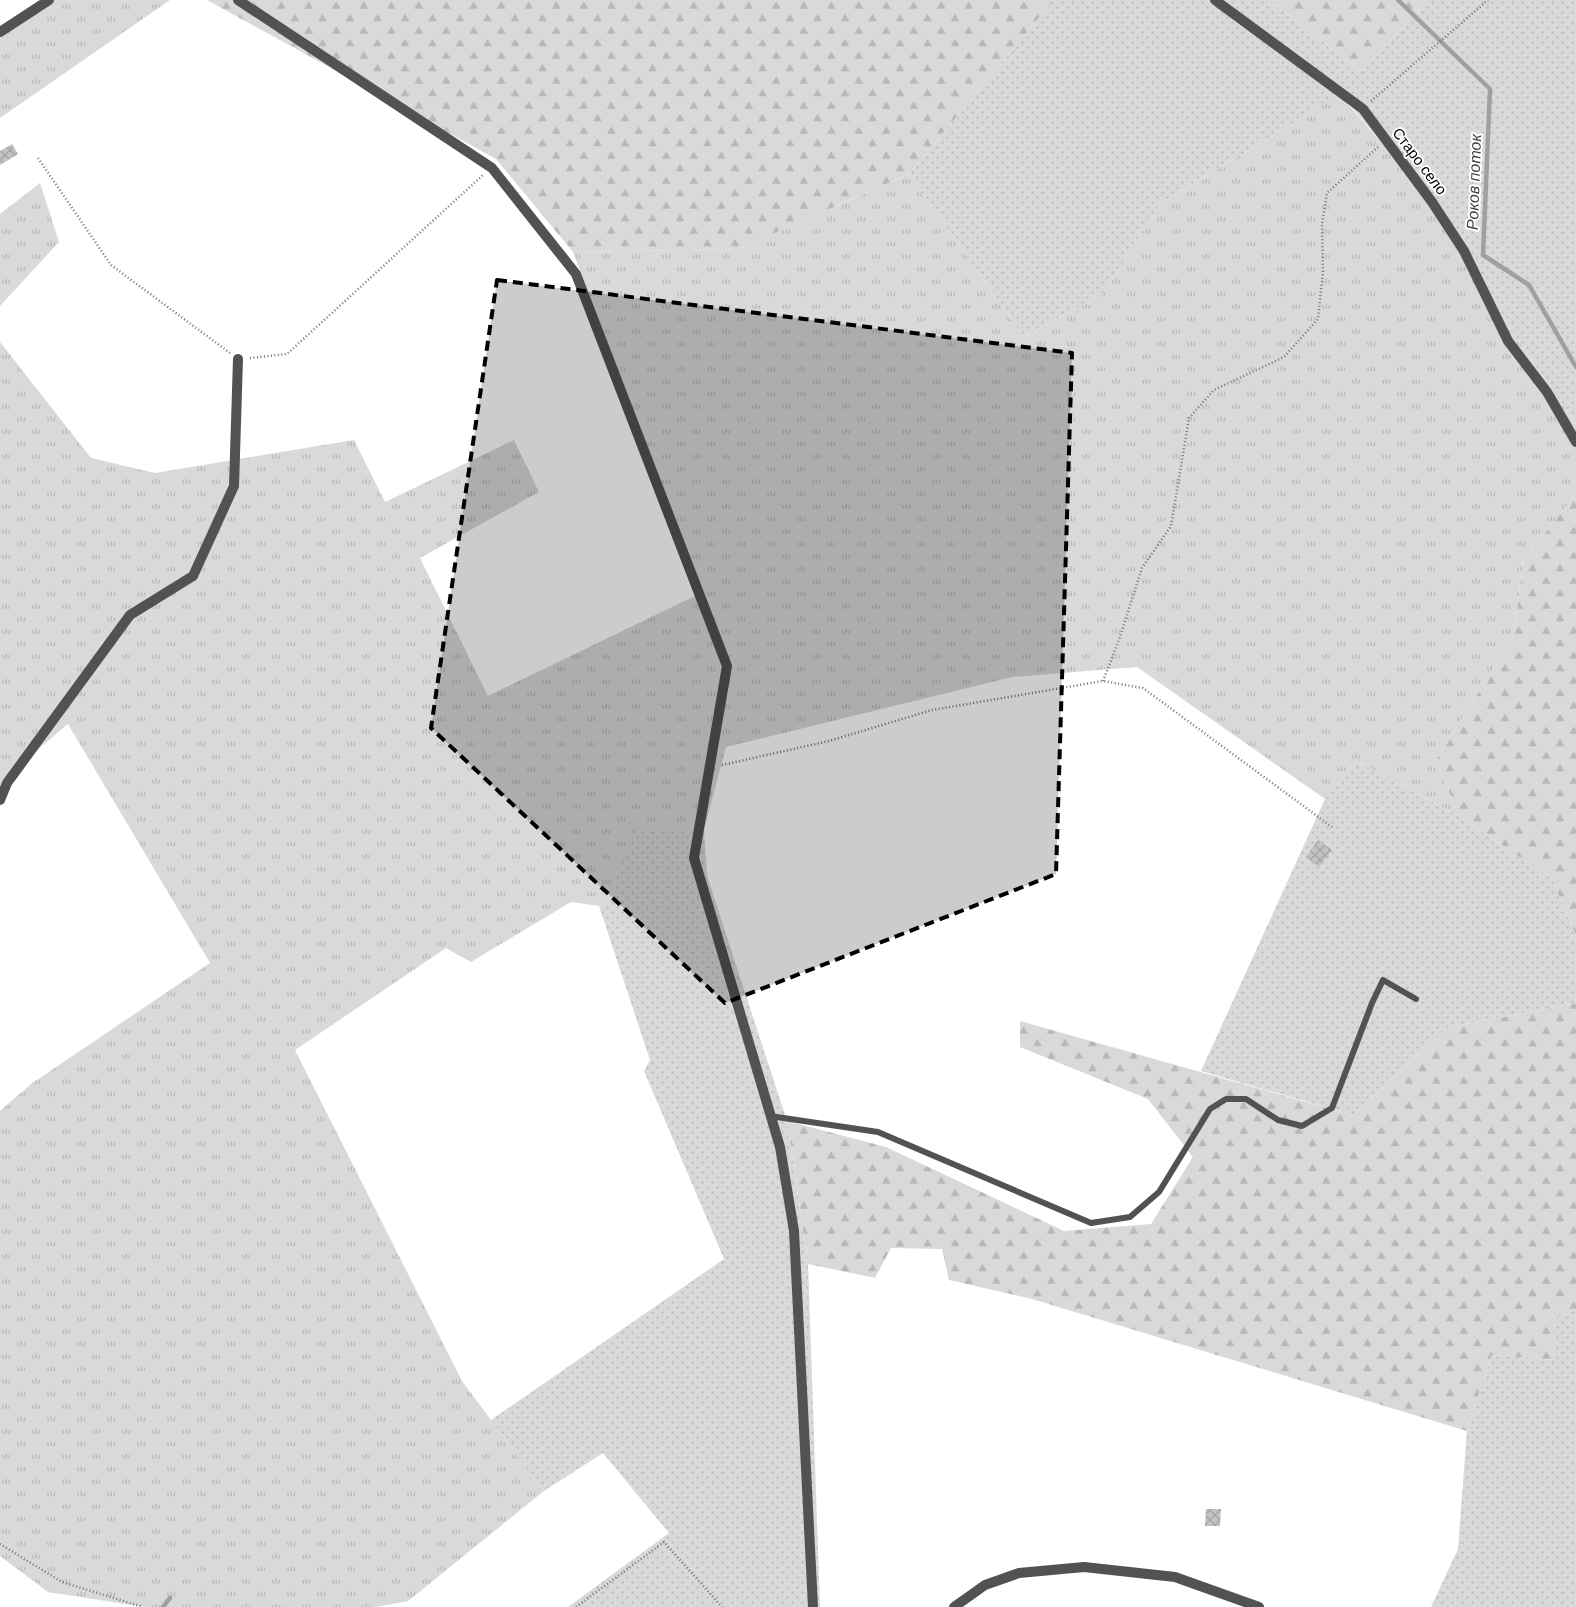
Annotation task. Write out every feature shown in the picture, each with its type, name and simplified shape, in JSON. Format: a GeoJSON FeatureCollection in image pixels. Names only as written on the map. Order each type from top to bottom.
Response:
{"type":"FeatureCollection","features":[{"type":"Feature","properties":{"kind":"street"},"geometry":{"type":"LineString","coordinates":[[0,32],[49,0]]}},
{"type":"Feature","properties":{"kind":"street"},"geometry":{"type":"LineString","coordinates":[[238,0],[492,168],[576,274],[727,666],[694,858],[780,1147],[794,1231],[813,1607]]}},
{"type":"Feature","properties":{"kind":"street","name":"Старо село"},"geometry":{"type":"LineString","coordinates":[[1215,0],[1363,109],[1432,202],[1464,251],[1508,340],[1547,392],[1576,442]]}},
{"type":"Feature","properties":{"kind":"street"},"geometry":{"type":"LineString","coordinates":[[0,800],[7,783],[130,615],[193,576],[234,486],[238,359]]}},
{"type":"Feature","properties":{"kind":"street"},"geometry":{"type":"LineString","coordinates":[[954,1607],[985,1585],[1019,1573],[1084,1567],[1175,1577],[1259,1607]]}},
{"type":"Feature","properties":{"kind":"lane"},"geometry":{"type":"LineString","coordinates":[[770,1116],[878,1132],[1091,1223],[1130,1217],[1159,1192],[1210,1109],[1226,1099],[1246,1099],[1278,1120],[1302,1126],[1332,1108],[1372,1003],[1383,980],[1416,999]]}},
{"type":"Feature","properties":{"kind":"path"},"geometry":{"type":"LineString","coordinates":[[1363,109],[1488,0]]}},
{"type":"Feature","properties":{"kind":"path"},"geometry":{"type":"LineString","coordinates":[[1103,681],[1119,640],[1142,568],[1172,526],[1189,418],[1214,390],[1284,357],[1318,319],[1323,271],[1322,224],[1327,193],[1385,141]]}},
{"type":"Feature","properties":{"kind":"path"},"geometry":{"type":"LineString","coordinates":[[38,158],[111,265],[238,359],[287,354],[492,168]]}},
{"type":"Feature","properties":{"kind":"path"},"geometry":{"type":"LineString","coordinates":[[710,767],[829,741],[932,710],[1103,681],[1143,688],[1332,827]]}},
{"type":"Feature","properties":{"kind":"path"},"geometry":{"type":"LineString","coordinates":[[576,1607],[664,1542],[722,1607]]}},
{"type":"Feature","properties":{"kind":"path"},"geometry":{"type":"LineString","coordinates":[[0,1544],[62,1582],[144,1607]]}},
{"type":"Feature","properties":{"kind":"highlighted area"},"geometry":{"type":"Polygon","coordinates":[[[497,280],[1072,353],[1056,874],[725,1003],[431,728],[497,280]]]}},
{"type":"Feature","properties":{"kind":"green space"},"geometry":{"type":"Polygon","coordinates":[[[51,0],[170,0],[0,118],[0,31],[51,0]]]}},
{"type":"Feature","properties":{"kind":"green space"},"geometry":{"type":"Polygon","coordinates":[[[207,0],[1054,0],[909,174],[739,249],[573,252],[496,159],[207,0]]]}},
{"type":"Feature","properties":{"kind":"green space"},"geometry":{"type":"Polygon","coordinates":[[[1054,0],[1268,0],[1361,71],[1428,0],[1576,0],[1576,424],[1514,334],[1432,200],[1338,92],[1299,120],[1161,203],[1103,294],[1024,337],[909,174],[1054,0]]]}},
{"type":"Feature","properties":{"kind":"green space"},"geometry":{"type":"Polygon","coordinates":[[[1268,0],[1428,0],[1361,71],[1268,0]]]}},
{"type":"Feature","properties":{"kind":"green space"},"geometry":{"type":"Polygon","coordinates":[[[1337,92],[1432,200],[1514,334],[1576,424],[1576,494],[1523,561],[1514,636],[1436,760],[1459,816],[1356,761],[1325,799],[1137,667],[1012,677],[726,747],[704,830],[617,869],[613,902],[599,906],[571,902],[471,962],[446,948],[295,1050],[462,1381],[544,1491],[408,1601],[376,1607],[145,1607],[48,1592],[0,1556],[0,1111],[31,1084],[210,963],[68,724],[3,779],[0,786],[0,342],[91,458],[155,473],[354,440],[385,502],[514,440],[539,492],[420,558],[488,696],[701,593],[573,252],[739,249],[909,174],[1024,337],[1103,294],[1161,203],[1299,120],[1337,92]]]}},
{"type":"Feature","properties":{"kind":"green space"},"geometry":{"type":"Polygon","coordinates":[[[40,183],[59,242],[0,306],[0,214],[40,183]]]}},
{"type":"Feature","properties":{"kind":"green space"},"geometry":{"type":"Polygon","coordinates":[[[1576,494],[1576,936],[1552,879],[1459,816],[1436,760],[1514,636],[1523,561],[1576,494]]]}},
{"type":"Feature","properties":{"kind":"green space"},"geometry":{"type":"Polygon","coordinates":[[[1356,761],[1459,816],[1552,879],[1576,936],[1576,1003],[1449,1027],[1352,1115],[1201,1071],[1325,799],[1356,761]]]}},
{"type":"Feature","properties":{"kind":"green space"},"geometry":{"type":"Polygon","coordinates":[[[637,830],[704,830],[707,876],[787,1121],[808,1264],[820,1607],[568,1607],[669,1533],[603,1453],[544,1491],[491,1420],[724,1259],[644,1071],[650,1060],[599,906],[613,901],[617,869],[637,830]]]}},
{"type":"Feature","properties":{"kind":"green space"},"geometry":{"type":"Polygon","coordinates":[[[1576,1003],[1576,1309],[1553,1319],[1555,1360],[1492,1355],[1467,1431],[1032,1299],[949,1280],[942,1249],[891,1248],[875,1278],[808,1264],[787,1121],[886,1147],[1064,1231],[1151,1224],[1193,1157],[1148,1099],[1020,1047],[1020,1021],[1352,1115],[1449,1027],[1576,1003]]]}},
{"type":"Feature","properties":{"kind":"green space"},"geometry":{"type":"Polygon","coordinates":[[[1576,1309],[1576,1607],[1431,1607],[1458,1549],[1467,1431],[1492,1355],[1554,1360],[1553,1319],[1576,1309]]]}},
{"type":"Feature","properties":{"kind":"building"},"geometry":{"type":"Polygon","coordinates":[[[12,144],[18,154],[0,165],[0,151],[12,144]]]}},
{"type":"Feature","properties":{"kind":"building"},"geometry":{"type":"Polygon","coordinates":[[[1318,840],[1332,850],[1319,867],[1306,857],[1318,840]]]}},
{"type":"Feature","properties":{"kind":"building"},"geometry":{"type":"Polygon","coordinates":[[[1206,1509],[1221,1509],[1220,1526],[1205,1526],[1206,1509]]]}},
{"type":"Feature","properties":{"kind":"waterway","name":"Роков поток"},"geometry":{"type":"LineString","coordinates":[[1398,0],[1490,89],[1483,255],[1529,285],[1576,367]]}},
{"type":"Feature","properties":{"kind":"waterway"},"geometry":{"type":"LineString","coordinates":[[163,1607],[170,1598]]}}]}
